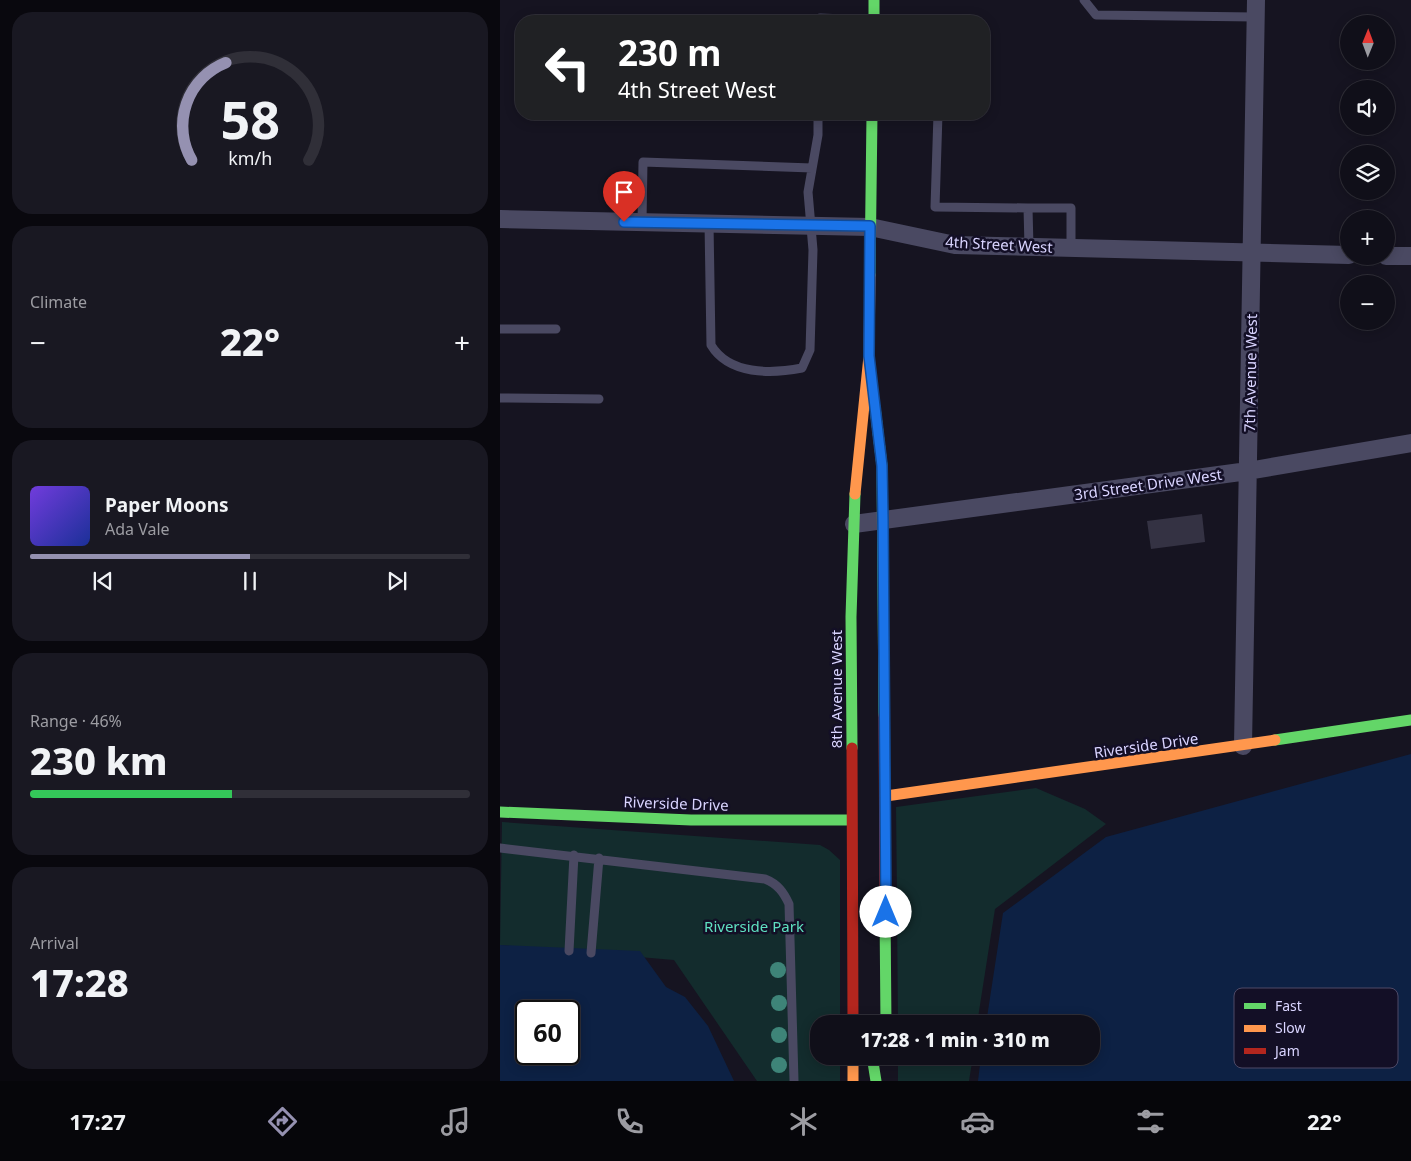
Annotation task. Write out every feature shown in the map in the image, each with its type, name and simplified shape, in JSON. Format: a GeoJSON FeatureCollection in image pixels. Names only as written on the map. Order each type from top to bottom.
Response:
{"type":"FeatureCollection","features":[{"type":"Feature","properties":{"kind":"main road"},"geometry":{"type":"LineString","coordinates":[[874,0],[874,15]]}},
{"type":"Feature","properties":{"kind":"main road","name":"8th Avenue West"},"geometry":{"type":"LineString","coordinates":[[853,1015],[851,617],[855,490],[869,356],[872,120]]}},
{"type":"Feature","properties":{"kind":"main road","name":"8th Avenue West"},"geometry":{"type":"LineString","coordinates":[[869,356],[882,466],[886,796],[886,1015]]}},
{"type":"Feature","properties":{"kind":"main road"},"geometry":{"type":"LineString","coordinates":[[851,617],[863,673]]}},
{"type":"Feature","properties":{"kind":"main road","name":"Riverside Drive"},"geometry":{"type":"LineString","coordinates":[[886,796],[1243,746],[1411,720]]}},
{"type":"Feature","properties":{"kind":"main road"},"geometry":{"type":"LineString","coordinates":[[872,785],[886,796]]}},
{"type":"Feature","properties":{"kind":"main road","name":"Riverside Drive"},"geometry":{"type":"LineString","coordinates":[[500,812],[691,820],[852,820]]}},
{"type":"Feature","properties":{"kind":"main road"},"geometry":{"type":"LineString","coordinates":[[852,820],[865,835]]}},
{"type":"Feature","properties":{"kind":"main road"},"geometry":{"type":"LineString","coordinates":[[853,1065],[854,1081]]}},
{"type":"Feature","properties":{"kind":"main road"},"geometry":{"type":"LineString","coordinates":[[873,1065],[876,1081]]}},
{"type":"Feature","properties":{"kind":"street","name":"7th Avenue West"},"geometry":{"type":"LineString","coordinates":[[1243,746],[1256,8]]}},
{"type":"Feature","properties":{"kind":"street","name":"4th Street West"},"geometry":{"type":"LineString","coordinates":[[500,219],[870,226],[954,245],[1340,255]]}},
{"type":"Feature","properties":{"kind":"street"},"geometry":{"type":"LineString","coordinates":[[1395,256],[1411,256]]}},
{"type":"Feature","properties":{"kind":"street","name":"3rd Street Drive West"},"geometry":{"type":"LineString","coordinates":[[854,524],[1248,471],[1411,443]]}},
{"type":"Feature","properties":{"kind":"lane"},"geometry":{"type":"LineString","coordinates":[[1084,0],[1096,15],[1256,8]]}},
{"type":"Feature","properties":{"kind":"lane"},"geometry":{"type":"LineString","coordinates":[[709,223],[711,345],[716,354],[726,362],[744,370],[785,372],[802,368],[810,350],[813,250],[808,192],[817,120]]}},
{"type":"Feature","properties":{"kind":"lane"},"geometry":{"type":"LineString","coordinates":[[938,120],[936,207],[1070,208],[1071,248]]}},
{"type":"Feature","properties":{"kind":"lane"},"geometry":{"type":"LineString","coordinates":[[642,222],[643,162],[812,168]]}},
{"type":"Feature","properties":{"kind":"lane"},"geometry":{"type":"LineString","coordinates":[[1028,208],[1029,247]]}},
{"type":"Feature","properties":{"kind":"lane"},"geometry":{"type":"LineString","coordinates":[[500,329],[556,329]]}},
{"type":"Feature","properties":{"kind":"lane"},"geometry":{"type":"LineString","coordinates":[[500,398],[599,399]]}},
{"type":"Feature","properties":{"kind":"lane"},"geometry":{"type":"LineString","coordinates":[[500,848],[765,878],[773,882],[784,893],[789,904],[794,1081]]}},
{"type":"Feature","properties":{"kind":"lane"},"geometry":{"type":"LineString","coordinates":[[569,951],[574,855]]}},
{"type":"Feature","properties":{"kind":"lane"},"geometry":{"type":"LineString","coordinates":[[590,953],[599,858]]}},
{"type":"Feature","properties":{"kind":"green space"},"geometry":{"type":"Polygon","coordinates":[[[1036,788],[1085,809],[1106,824],[995,909],[978,1015],[898,1015],[897,907],[900,905],[897,896],[896,807],[1036,788]]]}},
{"type":"Feature","properties":{"kind":"green space","name":"Riverside Park"},"geometry":{"type":"Polygon","coordinates":[[[502,822],[820,845],[840,860],[840,1015],[810,1015],[810,1065],[840,1065],[840,1081],[757,1081],[674,960],[500,945],[502,822]]]}},
{"type":"Feature","properties":{"kind":"green space"},"geometry":{"type":"Polygon","coordinates":[[[898,1065],[972,1065],[969,1081],[898,1081],[898,1065]]]}},
{"type":"Feature","properties":{"kind":"water"},"geometry":{"type":"Polygon","coordinates":[[[1411,754],[1411,1081],[978,1081],[980,1065],[1100,1065],[1100,1015],[987,1015],[1003,913],[1106,837],[1411,754]]]}},
{"type":"Feature","properties":{"kind":"water"},"geometry":{"type":"Polygon","coordinates":[[[500,945],[640,951],[666,987],[685,997],[708,1026],[734,1081],[500,1081],[500,945]]]}},
{"type":"Feature","properties":{"kind":"building"},"geometry":{"type":"Polygon","coordinates":[[[1202,514],[1205,542],[1151,549],[1147,521],[1202,514]]]}},
{"type":"Feature","properties":{"kind":"traffic: fast"},"geometry":{"type":"LineString","coordinates":[[874,0],[874,15]]}},
{"type":"Feature","properties":{"kind":"traffic: fast"},"geometry":{"type":"LineString","coordinates":[[870,275],[872,120]]}},
{"type":"Feature","properties":{"kind":"traffic: fast"},"geometry":{"type":"LineString","coordinates":[[875,407],[882,466],[884,715]]}},
{"type":"Feature","properties":{"kind":"traffic: fast"},"geometry":{"type":"LineString","coordinates":[[852,748],[851,617],[855,494]]}},
{"type":"Feature","properties":{"kind":"traffic: fast"},"geometry":{"type":"LineString","coordinates":[[1275,740],[1411,720]]}},
{"type":"Feature","properties":{"kind":"traffic: fast"},"geometry":{"type":"LineString","coordinates":[[500,812],[691,820],[851,820]]}},
{"type":"Feature","properties":{"kind":"traffic: fast"},"geometry":{"type":"LineString","coordinates":[[885,910],[886,1015]]}},
{"type":"Feature","properties":{"kind":"traffic: fast"},"geometry":{"type":"LineString","coordinates":[[873,1065],[876,1081]]}},
{"type":"Feature","properties":{"kind":"traffic: slow"},"geometry":{"type":"LineString","coordinates":[[855,494],[869,356],[870,275]]}},
{"type":"Feature","properties":{"kind":"traffic: slow"},"geometry":{"type":"LineString","coordinates":[[886,796],[1275,740]]}},
{"type":"Feature","properties":{"kind":"traffic: slow"},"geometry":{"type":"LineString","coordinates":[[853,1065],[853,1081]]}},
{"type":"Feature","properties":{"kind":"traffic: jam"},"geometry":{"type":"LineString","coordinates":[[884,715],[885,910]]}},
{"type":"Feature","properties":{"kind":"traffic: jam"},"geometry":{"type":"LineString","coordinates":[[852,748],[853,1015]]}},
{"type":"Feature","properties":{"kind":"route"},"geometry":{"type":"LineString","coordinates":[[624,222],[870,226],[869,356],[882,466],[886,912]]}}]}
